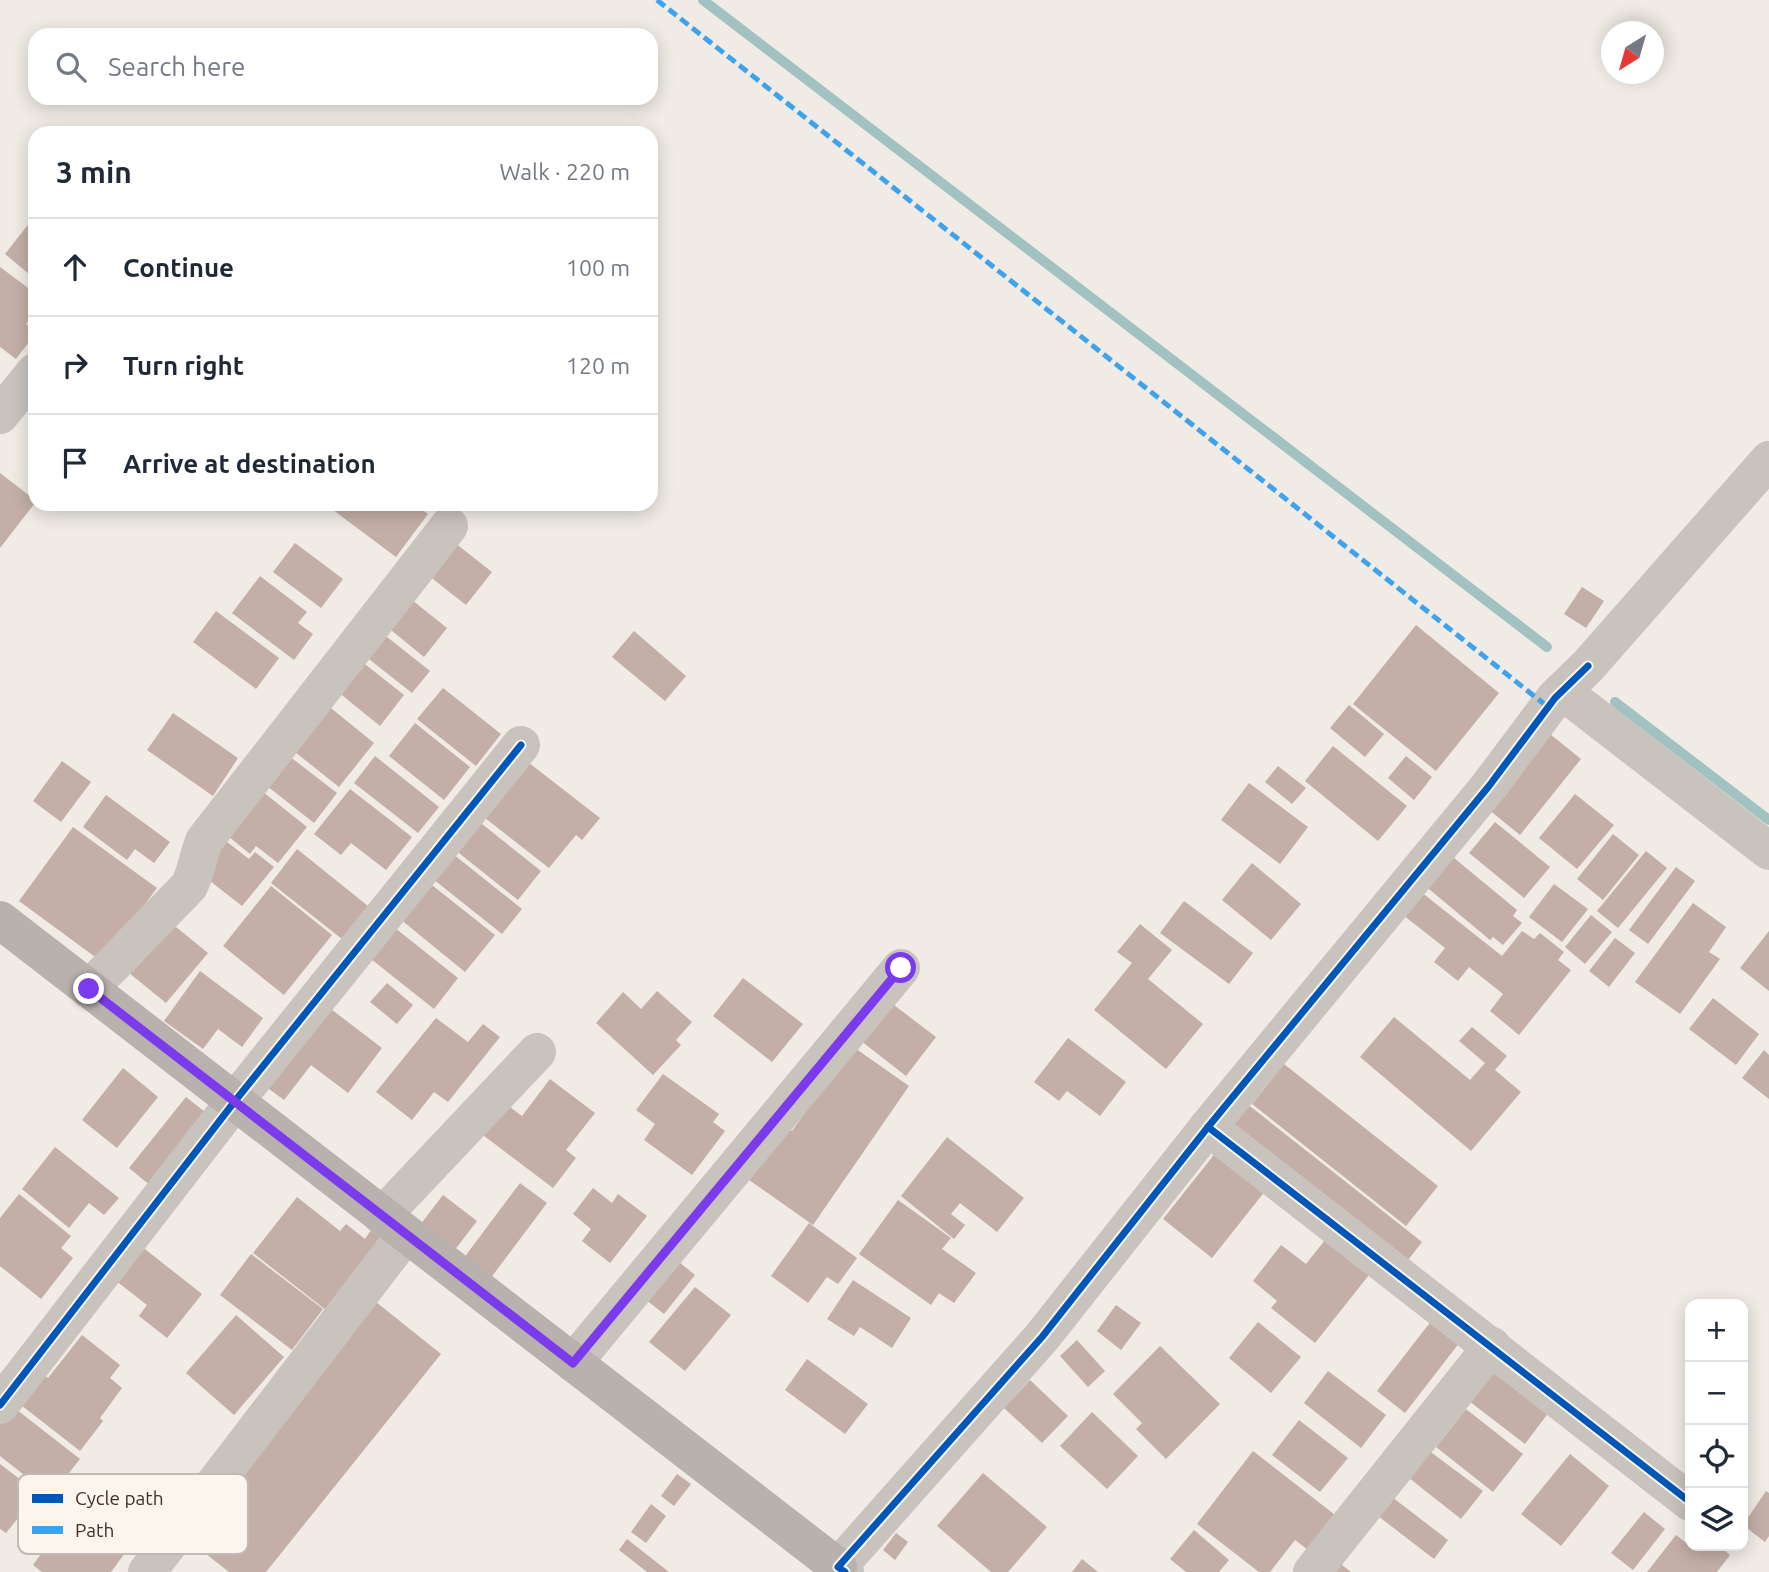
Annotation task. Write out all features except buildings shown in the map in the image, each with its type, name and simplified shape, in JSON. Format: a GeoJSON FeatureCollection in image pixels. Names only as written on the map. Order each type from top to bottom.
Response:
{"type":"FeatureCollection","features":[{"type":"Feature","properties":{"kind":"main road"},"geometry":{"type":"LineString","coordinates":[[0,920],[839,1570]]}},
{"type":"Feature","properties":{"kind":"street"},"geometry":{"type":"LineString","coordinates":[[0,415],[28,381]]}},
{"type":"Feature","properties":{"kind":"street"},"geometry":{"type":"LineString","coordinates":[[839,1570],[1042,1337],[1208,1127],[1573,680],[1769,460]]}},
{"type":"Feature","properties":{"kind":"street"},"geometry":{"type":"LineString","coordinates":[[89,989],[189,886],[204,841],[449,526]]}},
{"type":"Feature","properties":{"kind":"street"},"geometry":{"type":"LineString","coordinates":[[1573,680],[1769,851]]}},
{"type":"Feature","properties":{"kind":"street"},"geometry":{"type":"LineString","coordinates":[[0,1405],[235,1101],[521,745]]}},
{"type":"Feature","properties":{"kind":"street"},"geometry":{"type":"LineString","coordinates":[[573,1363],[901,968]]}},
{"type":"Feature","properties":{"kind":"street"},"geometry":{"type":"LineString","coordinates":[[217,1474],[394,1225],[537,1052]]}},
{"type":"Feature","properties":{"kind":"street"},"geometry":{"type":"LineString","coordinates":[[1208,1127],[1685,1498]]}},
{"type":"Feature","properties":{"kind":"street"},"geometry":{"type":"LineString","coordinates":[[1312,1572],[1492,1346]]}},
{"type":"Feature","properties":{"kind":"street"},"geometry":{"type":"LineString","coordinates":[[147,1572],[160,1554]]}},
{"type":"Feature","properties":{"kind":"waterway"},"geometry":{"type":"LineString","coordinates":[[703,0],[1547,647]]}},
{"type":"Feature","properties":{"kind":"waterway"},"geometry":{"type":"LineString","coordinates":[[1615,702],[1769,820]]}},
{"type":"Feature","properties":{"kind":"marked path"},"geometry":{"type":"LineString","coordinates":[[657,0],[1548,707]]}},
{"type":"Feature","properties":{"kind":"cycle path"},"geometry":{"type":"LineString","coordinates":[[845,1572],[838,1567],[1042,1337],[1208,1127],[1489,786],[1555,698],[1588,666]]}},
{"type":"Feature","properties":{"kind":"cycle path"},"geometry":{"type":"LineString","coordinates":[[0,1405],[235,1101],[521,745]]}},
{"type":"Feature","properties":{"kind":"cycle path"},"geometry":{"type":"LineString","coordinates":[[1208,1127],[1685,1498]]}},
{"type":"Feature","properties":{"kind":"route"},"geometry":{"type":"LineString","coordinates":[[89,989],[573,1363],[901,968]]}}]}
